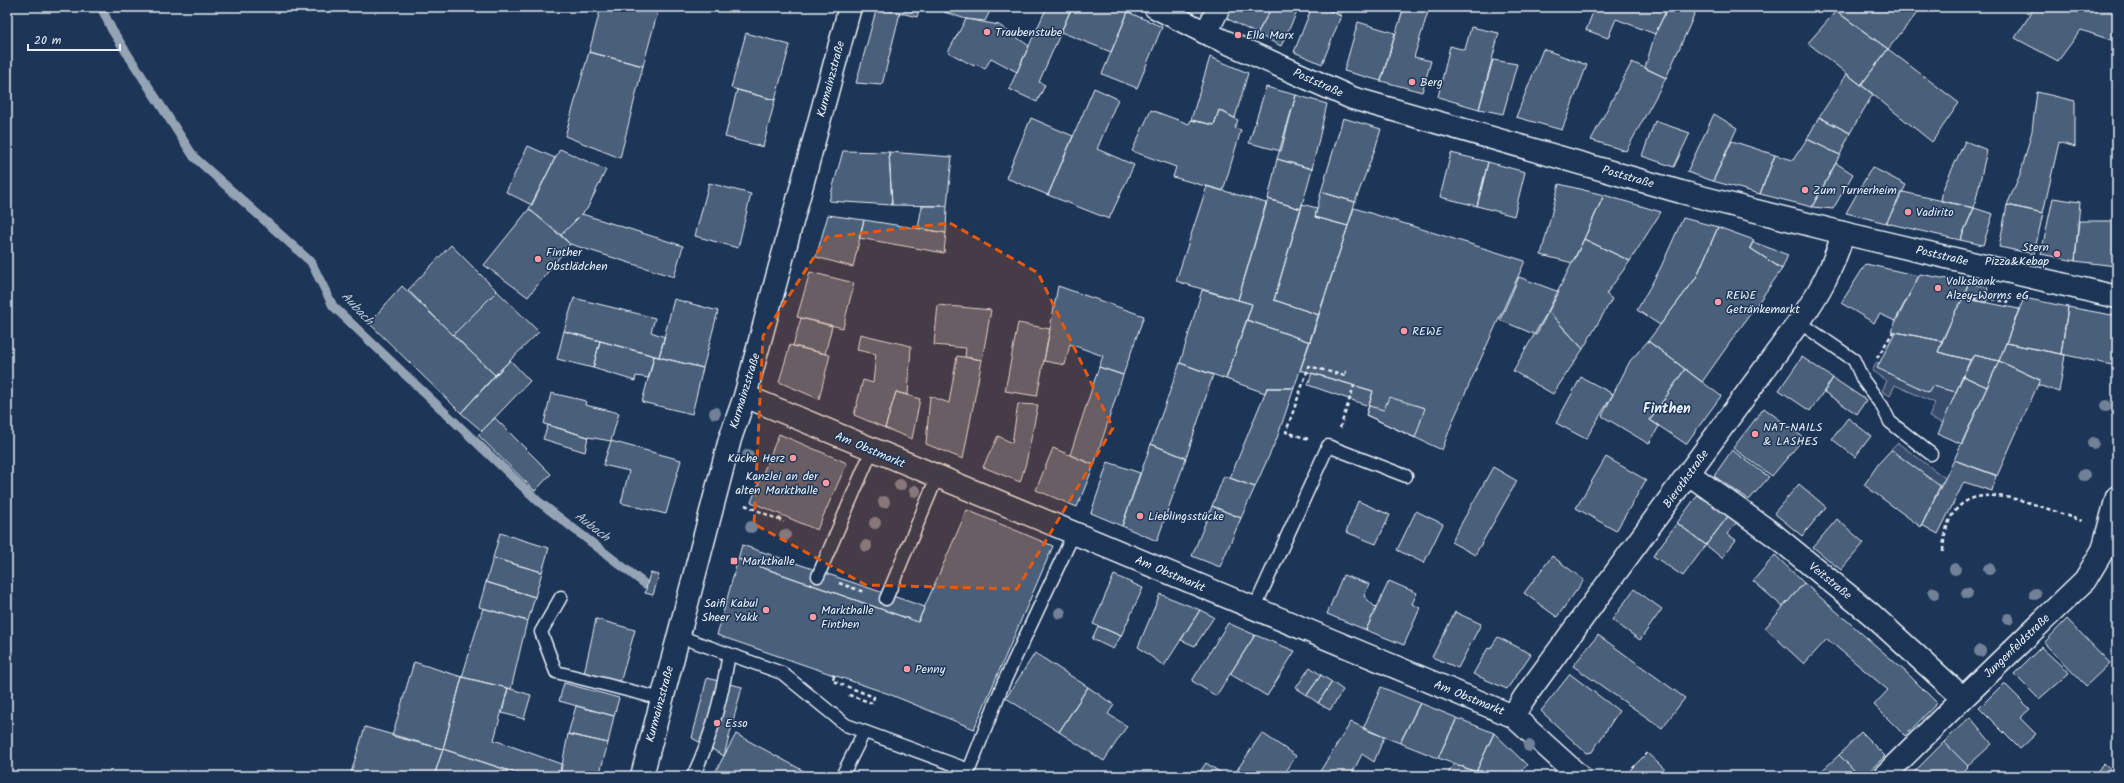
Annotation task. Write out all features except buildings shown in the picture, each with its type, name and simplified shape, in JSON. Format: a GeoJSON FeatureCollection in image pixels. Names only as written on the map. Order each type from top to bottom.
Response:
{"type":"FeatureCollection","features":[{"type":"Feature","properties":{"kind":"main road","name":"Kurmainzstraße"},"geometry":{"type":"LineString","coordinates":[[643,776],[730,439],[745,396],[850,7]]}},
{"type":"Feature","properties":{"kind":"main road","name":"Poststraße"},"geometry":{"type":"LineString","coordinates":[[1155,7],[1206,33],[1352,98],[1681,192],[1843,233],[2117,297]]}},
{"type":"Feature","properties":{"kind":"main road"},"geometry":{"type":"LineString","coordinates":[[1206,33],[1219,7]]}},
{"type":"Feature","properties":{"kind":"main road","name":"Bierothstraße"},"geometry":{"type":"LineString","coordinates":[[1513,716],[1524,698],[1799,322],[1829,276],[1837,256],[1843,233]]}},
{"type":"Feature","properties":{"kind":"main road","name":"Am Obstmarkt"},"geometry":{"type":"LineString","coordinates":[[745,396],[1513,716],[1579,776]]}},
{"type":"Feature","properties":{"kind":"main road","name":"Veitstraße"},"geometry":{"type":"LineString","coordinates":[[1689,474],[1774,535],[1859,604],[1963,698]]}},
{"type":"Feature","properties":{"kind":"main road","name":"Jungenfeldstraße"},"geometry":{"type":"LineString","coordinates":[[1884,776],[2085,580],[2103,550],[2117,497]]}},
{"type":"Feature","properties":{"kind":"lane"},"geometry":{"type":"LineString","coordinates":[[1799,322],[1854,360],[1863,380],[1882,406],[1890,422],[1931,454]]}},
{"type":"Feature","properties":{"kind":"lane"},"geometry":{"type":"LineString","coordinates":[[1254,609],[1328,446],[1406,476]]}},
{"type":"Feature","properties":{"kind":"lane"},"geometry":{"type":"LineString","coordinates":[[818,576],[872,450]]}},
{"type":"Feature","properties":{"kind":"lane"},"geometry":{"type":"LineString","coordinates":[[886,599],[937,477]]}},
{"type":"Feature","properties":{"kind":"lane"},"geometry":{"type":"LineString","coordinates":[[678,636],[782,672],[846,725],[969,770],[1003,684],[1074,533]]}},
{"type":"Feature","properties":{"kind":"lane"},"geometry":{"type":"LineString","coordinates":[[560,597],[541,632],[556,672],[662,699]]}},
{"type":"Feature","properties":{"kind":"lane"},"geometry":{"type":"LineString","coordinates":[[693,776],[707,747],[724,682],[729,654]]}},
{"type":"Feature","properties":{"kind":"lane"},"geometry":{"type":"LineString","coordinates":[[842,776],[864,732]]}},
{"type":"Feature","properties":{"kind":"path"},"geometry":{"type":"LineString","coordinates":[[1975,300],[1976,296],[1987,298]]}},
{"type":"Feature","properties":{"kind":"path"},"geometry":{"type":"LineString","coordinates":[[1346,371],[1344,376],[1309,366],[1286,432],[1328,446],[1340,428],[1354,386]]}},
{"type":"Feature","properties":{"kind":"path"},"geometry":{"type":"LineString","coordinates":[[1943,551],[1944,532],[1958,507],[1971,497],[2004,495],[2086,522]]}},
{"type":"Feature","properties":{"kind":"path"},"geometry":{"type":"LineString","coordinates":[[745,506],[784,522]]}},
{"type":"Feature","properties":{"kind":"path"},"geometry":{"type":"LineString","coordinates":[[780,520],[782,515]]}},
{"type":"Feature","properties":{"kind":"path"},"geometry":{"type":"LineString","coordinates":[[818,576],[886,599]]}},
{"type":"Feature","properties":{"kind":"path"},"geometry":{"type":"LineString","coordinates":[[810,695],[821,686],[872,703],[874,696],[833,681],[834,675]]}},
{"type":"Feature","properties":{"kind":"highlighted area"},"geometry":{"type":"Polygon","coordinates":[[[950,223],[1038,273],[1113,428],[1017,589],[866,585],[754,524],[763,336],[827,237],[950,223]]]}},
{"type":"Feature","properties":{"kind":"shaded area"},"geometry":{"type":"Polygon","coordinates":[[[1877,362],[1880,363],[1878,368],[1928,392],[1932,386],[1956,392],[1943,423],[1929,417],[1935,403],[1895,385],[1890,396],[1882,391],[1887,381],[1872,371],[1877,362]]]}},
{"type":"Feature","properties":{"kind":"shaded area"},"geometry":{"type":"Polygon","coordinates":[[[1898,443],[1945,478],[1940,486],[1891,450],[1898,443]]]}},
{"type":"Feature","properties":{"kind":"waterway","name":"Aubach"},"geometry":{"type":"LineString","coordinates":[[101,7],[112,30],[194,157],[311,262],[333,306],[538,501],[645,584]]}},
{"type":"Feature","properties":{"kind":"place","name":"Traubenstube"},"geometry":{"type":"Point","coordinates":[987,32]}},
{"type":"Feature","properties":{"kind":"place","name":"Ella Marx"},"geometry":{"type":"Point","coordinates":[1238,35]}},
{"type":"Feature","properties":{"kind":"place","name":"Berg"},"geometry":{"type":"Point","coordinates":[1412,82]}},
{"type":"Feature","properties":{"kind":"place","name":"Zum Turnerheim"},"geometry":{"type":"Point","coordinates":[1805,190]}},
{"type":"Feature","properties":{"kind":"place","name":"Vadirito"},"geometry":{"type":"Point","coordinates":[1908,212]}},
{"type":"Feature","properties":{"kind":"place","name":"Stern Pizza&Kebap"},"geometry":{"type":"Point","coordinates":[2057,254]}},
{"type":"Feature","properties":{"kind":"place","name":"Finther Obstlädchen"},"geometry":{"type":"Point","coordinates":[538,259]}},
{"type":"Feature","properties":{"kind":"place","name":"Volksbank Alzey-Worms eG"},"geometry":{"type":"Point","coordinates":[1938,288]}},
{"type":"Feature","properties":{"kind":"place","name":"REWE Getränkemarkt"},"geometry":{"type":"Point","coordinates":[1718,302]}},
{"type":"Feature","properties":{"kind":"place","name":"REWE"},"geometry":{"type":"Point","coordinates":[1404,331]}},
{"type":"Feature","properties":{"kind":"place","name":"NAT-NAILS & LASHES"},"geometry":{"type":"Point","coordinates":[1755,434]}},
{"type":"Feature","properties":{"kind":"place","name":"Küche Herz"},"geometry":{"type":"Point","coordinates":[793,458]}},
{"type":"Feature","properties":{"kind":"place","name":"Kanzlei an der alten Markthalle"},"geometry":{"type":"Point","coordinates":[826,483]}},
{"type":"Feature","properties":{"kind":"place","name":"Lieblingsstücke"},"geometry":{"type":"Point","coordinates":[1140,516]}},
{"type":"Feature","properties":{"kind":"place","name":"Markthalle"},"geometry":{"type":"Point","coordinates":[734,561]}},
{"type":"Feature","properties":{"kind":"place","name":"Saifi Kabul Sheer Yakk"},"geometry":{"type":"Point","coordinates":[766,610]}},
{"type":"Feature","properties":{"kind":"place","name":"Markthalle Finthen"},"geometry":{"type":"Point","coordinates":[813,617]}},
{"type":"Feature","properties":{"kind":"place","name":"Penny"},"geometry":{"type":"Point","coordinates":[907,669]}},
{"type":"Feature","properties":{"kind":"place","name":"Esso"},"geometry":{"type":"Point","coordinates":[717,723]}},
{"type":"Feature","properties":{"kind":"district","name":"Finthen"},"geometry":{"type":"Point","coordinates":[1667,409]}}]}
